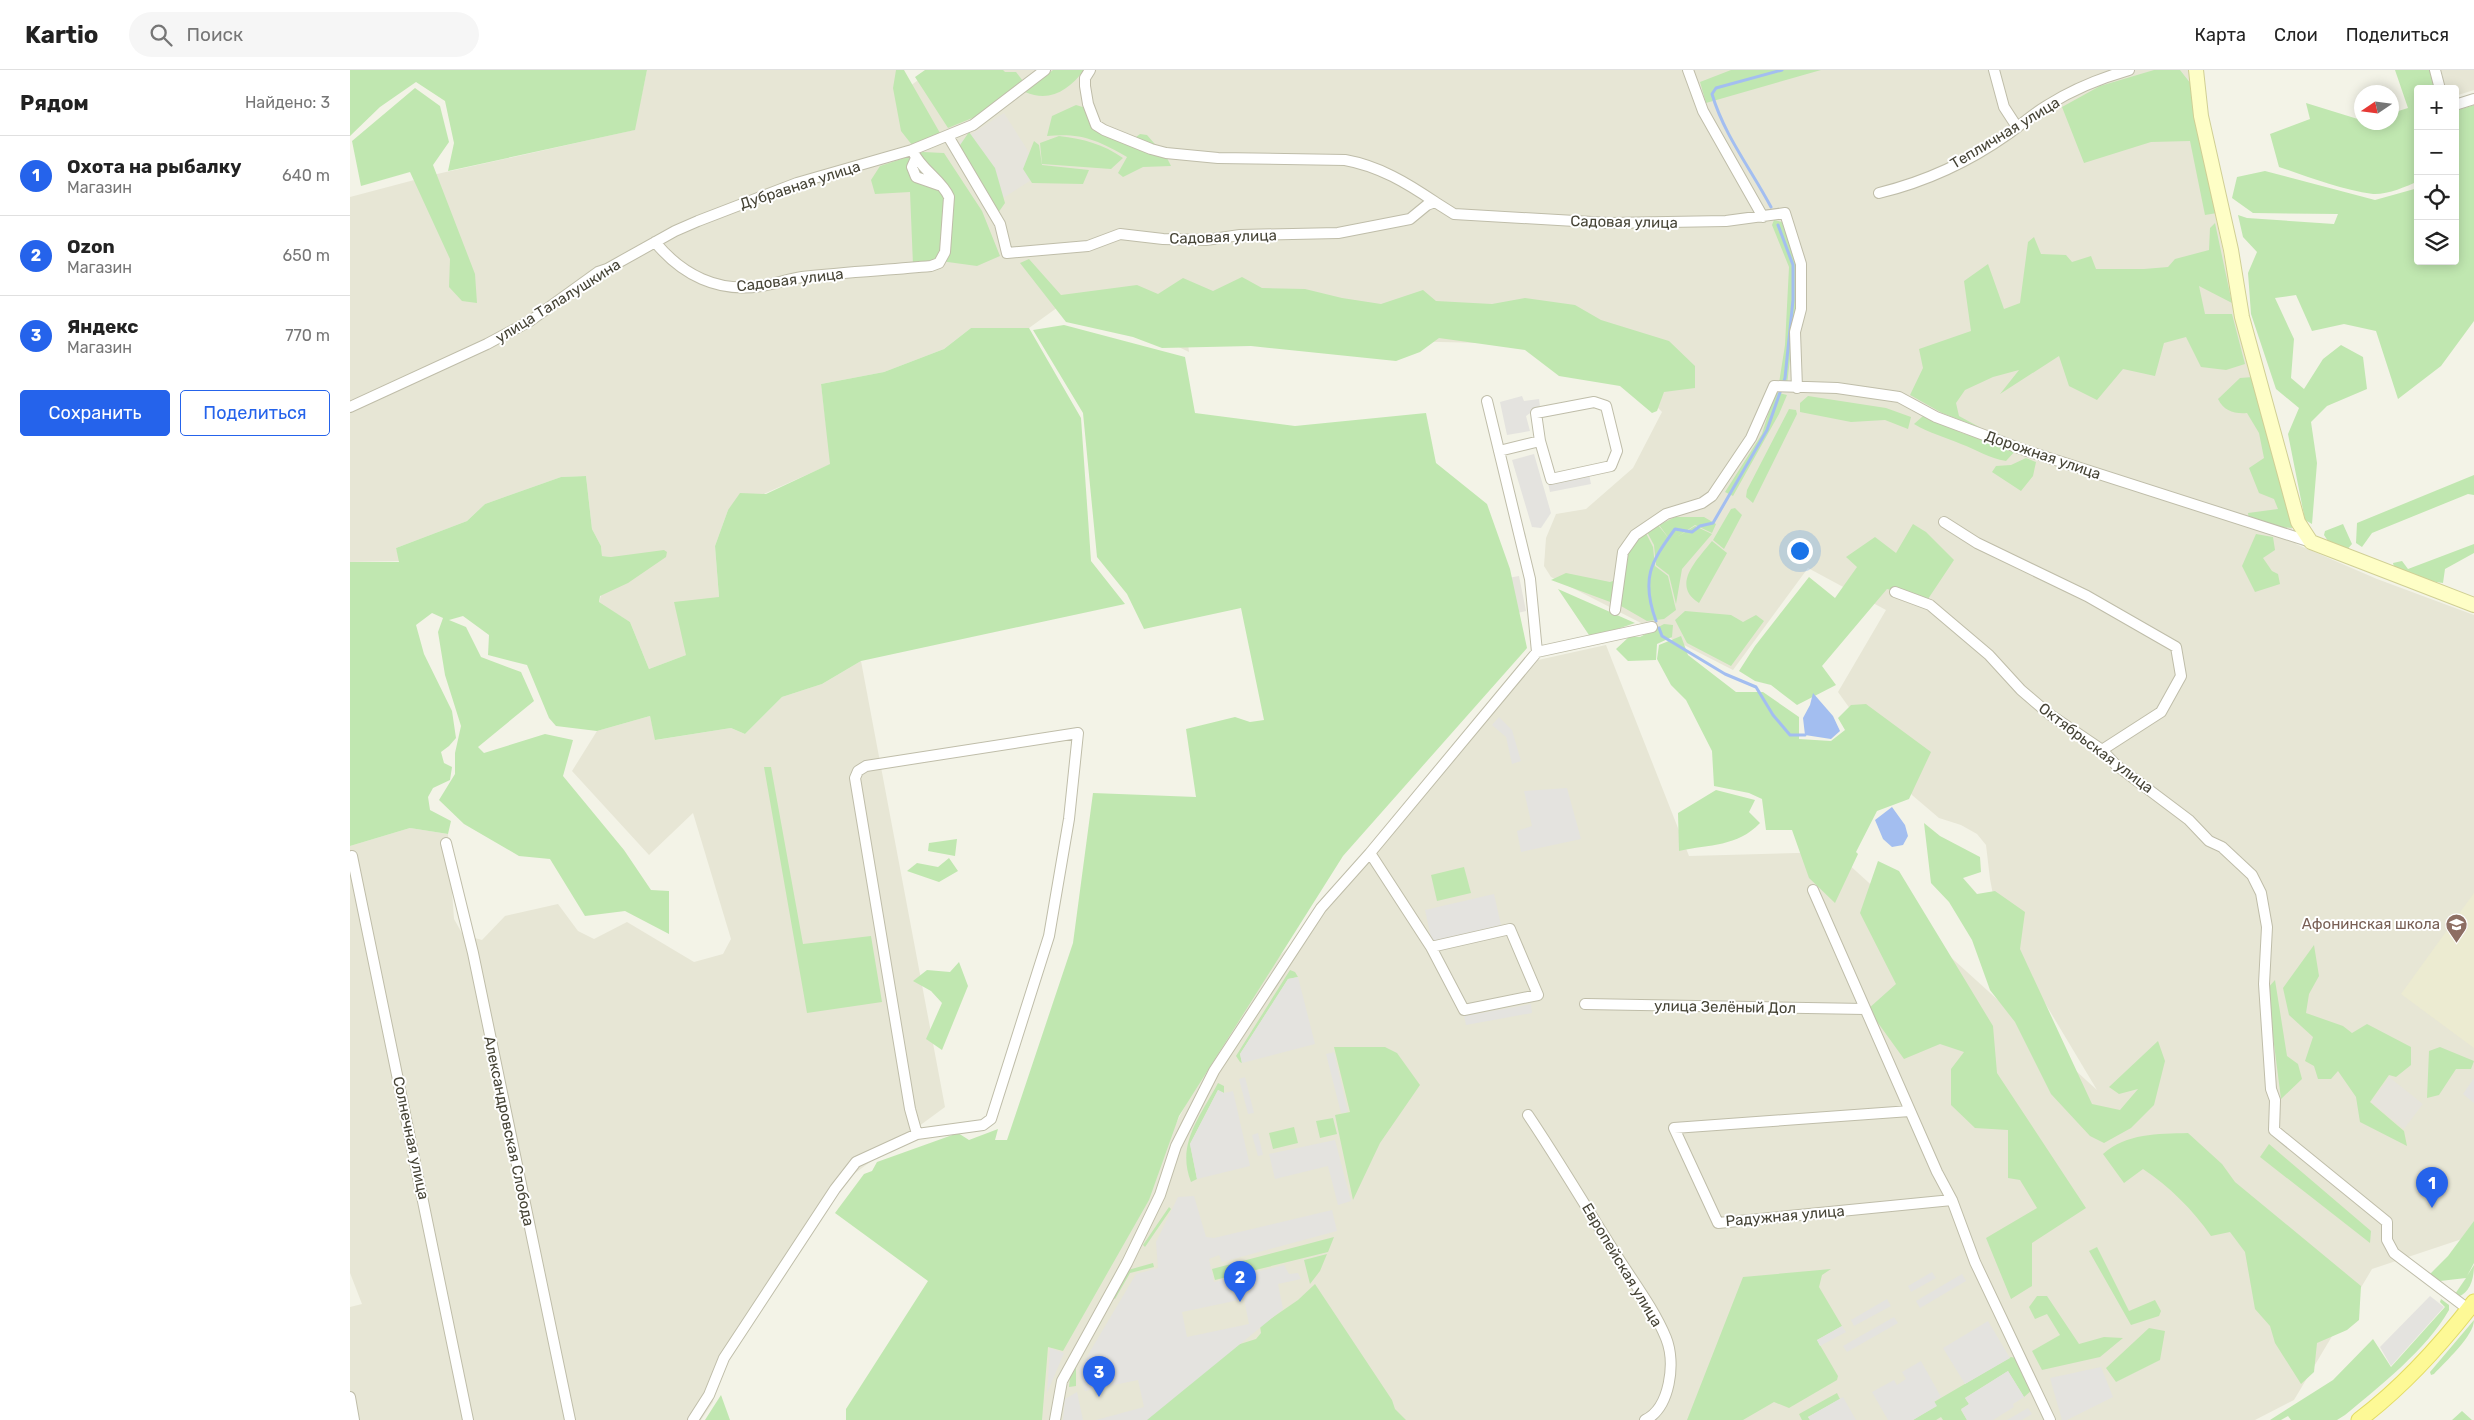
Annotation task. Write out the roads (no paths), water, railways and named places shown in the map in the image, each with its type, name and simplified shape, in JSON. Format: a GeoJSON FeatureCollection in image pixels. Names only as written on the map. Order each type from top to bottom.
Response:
{"type":"FeatureCollection","features":[{"type":"Feature","properties":{"kind":"main road"},"geometry":{"type":"LineString","coordinates":[[2359,1420],[2395,1392],[2429,1357],[2471,1305]]}},
{"type":"Feature","properties":{"kind":"street","name":"Дубравная улица"},"geometry":{"type":"LineString","coordinates":[[655,242],[698,220],[797,184],[914,154],[973,125],[1045,70]]}},
{"type":"Feature","properties":{"kind":"street","name":"Садовая улица"},"geometry":{"type":"LineString","coordinates":[[1090,70],[1085,78],[1088,104],[1096,125],[1104,130],[1166,153],[1218,158],[1345,160],[1358,162],[1383,171],[1409,184],[1454,214],[1609,223],[1726,221],[1785,213],[1801,264],[1801,309],[1794,332],[1784,387]]}},
{"type":"Feature","properties":{"kind":"street"},"geometry":{"type":"LineString","coordinates":[[1688,70],[1703,111],[1763,217]]}},
{"type":"Feature","properties":{"kind":"street"},"geometry":{"type":"LineString","coordinates":[[1994,70],[2004,107],[2017,127]]}},
{"type":"Feature","properties":{"kind":"street","name":"Тепличная улица"},"geometry":{"type":"LineString","coordinates":[[1879,192],[1906,186],[1952,166],[2017,127],[2048,105],[2087,86],[2129,70]]}},
{"type":"Feature","properties":{"kind":"street"},"geometry":{"type":"LineString","coordinates":[[2196,70],[2201,116],[2231,250],[2242,317],[2298,522],[2311,542],[2474,605]]}},
{"type":"Feature","properties":{"kind":"street"},"geometry":{"type":"LineString","coordinates":[[2435,70],[2439,85]]}},
{"type":"Feature","properties":{"kind":"street"},"geometry":{"type":"LineString","coordinates":[[2459,104],[2474,100]]}},
{"type":"Feature","properties":{"kind":"street","name":"Садовая улица"},"geometry":{"type":"LineString","coordinates":[[948,136],[1000,224],[1007,253],[1088,246],[1120,234],[1163,239],[1206,240],[1240,235],[1338,233],[1410,219],[1427,205],[1436,202]]}},
{"type":"Feature","properties":{"kind":"street","name":"Садовая улица"},"geometry":{"type":"LineString","coordinates":[[655,242],[667,257],[696,278],[729,287],[760,286],[802,277],[931,266],[940,263],[945,252],[948,197],[946,191],[914,154]]}},
{"type":"Feature","properties":{"kind":"street","name":"улица Талалушкина"},"geometry":{"type":"LineString","coordinates":[[350,407],[496,340],[530,321],[598,272],[607,270],[655,242]]}},
{"type":"Feature","properties":{"kind":"street"},"geometry":{"type":"LineString","coordinates":[[1615,610],[1623,552],[1634,535],[1666,514],[1702,503],[1712,496],[1784,387]]}},
{"type":"Feature","properties":{"kind":"street","name":"Дорожная улица"},"geometry":{"type":"LineString","coordinates":[[1784,387],[1837,388],[1899,397],[1936,416],[2024,450],[2311,542]]}},
{"type":"Feature","properties":{"kind":"street"},"geometry":{"type":"LineString","coordinates":[[1487,402],[1530,579],[1537,652]]}},
{"type":"Feature","properties":{"kind":"street"},"geometry":{"type":"LineString","coordinates":[[1594,402],[1606,406],[1617,451],[1611,466],[1551,479],[1540,441],[1536,414],[1594,402]]}},
{"type":"Feature","properties":{"kind":"street"},"geometry":{"type":"LineString","coordinates":[[1499,451],[1540,441]]}},
{"type":"Feature","properties":{"kind":"street"},"geometry":{"type":"LineString","coordinates":[[1944,522],[1977,543],[2087,596],[2176,647],[2182,676],[2160,712],[2102,750]]}},
{"type":"Feature","properties":{"kind":"street","name":"Октябрьская улица"},"geometry":{"type":"LineString","coordinates":[[1895,592],[1930,605],[1989,656],[2021,690],[2049,714],[2102,750],[2116,765],[2134,776],[2189,820],[2209,841],[2222,847],[2252,875],[2261,893],[2267,927],[2264,984],[2271,1089],[2275,1100],[2274,1130],[2387,1222],[2387,1240],[2394,1253],[2471,1305]]}},
{"type":"Feature","properties":{"kind":"street"},"geometry":{"type":"LineString","coordinates":[[1055,1420],[1062,1381],[1127,1263],[1160,1195],[1176,1146],[1217,1066],[1321,908],[1537,652],[1652,626]]}},
{"type":"Feature","properties":{"kind":"street"},"geometry":{"type":"LineString","coordinates":[[693,1420],[709,1395],[724,1358],[835,1189],[856,1162],[916,1134],[983,1125],[991,1119],[1049,936],[1069,819],[1078,733],[866,766],[858,771],[855,778],[910,1109],[916,1134]]}},
{"type":"Feature","properties":{"kind":"street","name":"Александровская Слобода"},"geometry":{"type":"LineString","coordinates":[[446,843],[473,953],[570,1420]]}},
{"type":"Feature","properties":{"kind":"street"},"geometry":{"type":"LineString","coordinates":[[1370,852],[1431,947],[1464,1010],[1538,995],[1510,929],[1431,947]]}},
{"type":"Feature","properties":{"kind":"street","name":"Солнечная улица"},"geometry":{"type":"LineString","coordinates":[[352,856],[468,1420]]}},
{"type":"Feature","properties":{"kind":"street"},"geometry":{"type":"LineString","coordinates":[[1813,890],[1910,1111],[1952,1200],[1975,1262],[2015,1342],[2050,1420]]}},
{"type":"Feature","properties":{"kind":"street","name":"улица Зелёный Дол"},"geometry":{"type":"LineString","coordinates":[[1585,1004],[1865,1009]]}},
{"type":"Feature","properties":{"kind":"street","name":"Радужная улица"},"geometry":{"type":"LineString","coordinates":[[1910,1111],[1674,1128],[1718,1223],[1952,1200]]}},
{"type":"Feature","properties":{"kind":"street","name":"Европейская улица"},"geometry":{"type":"LineString","coordinates":[[1528,1115],[1647,1301],[1666,1340],[1670,1364],[1665,1394],[1654,1416],[1645,1420]]}},
{"type":"Feature","properties":{"kind":"street"},"geometry":{"type":"LineString","coordinates":[[350,1397],[354,1420]]}},
{"type":"Feature","properties":{"kind":"water"},"geometry":{"type":"Polygon","coordinates":[[[1813,693],[1833,716],[1840,731],[1831,739],[1805,735],[1803,718],[1810,705],[1813,693]]]}},
{"type":"Feature","properties":{"kind":"water"},"geometry":{"type":"Polygon","coordinates":[[[1892,807],[1905,825],[1908,836],[1903,845],[1892,847],[1883,839],[1875,820],[1892,807]]]}},
{"type":"Feature","properties":{"kind":"waterway"},"geometry":{"type":"LineString","coordinates":[[1771,207],[1723,124],[1712,94],[1716,88],[1782,70]]}},
{"type":"Feature","properties":{"kind":"waterway"},"geometry":{"type":"LineString","coordinates":[[1656,621],[1651,606],[1649,582],[1650,572],[1659,552],[1675,529],[1692,532],[1700,526],[1713,523],[1767,430],[1785,378],[1793,300],[1793,265],[1778,225]]}},
{"type":"Feature","properties":{"kind":"waterway"},"geometry":{"type":"LineString","coordinates":[[1659,628],[1662,636],[1725,674],[1756,687],[1773,715],[1790,735],[1805,735]]}},
{"type":"Feature","properties":{"kind":"place","name":"Афонинская школа"},"geometry":{"type":"Point","coordinates":[2456,943]}},
{"type":"Feature","properties":{"kind":"place","name":"Охота на рыбалку"},"geometry":{"type":"Point","coordinates":[2432,1208]}},
{"type":"Feature","properties":{"kind":"place","name":"Ozon"},"geometry":{"type":"Point","coordinates":[1240,1302]}},
{"type":"Feature","properties":{"kind":"place","name":"Яндекс"},"geometry":{"type":"Point","coordinates":[1099,1397]}}]}
